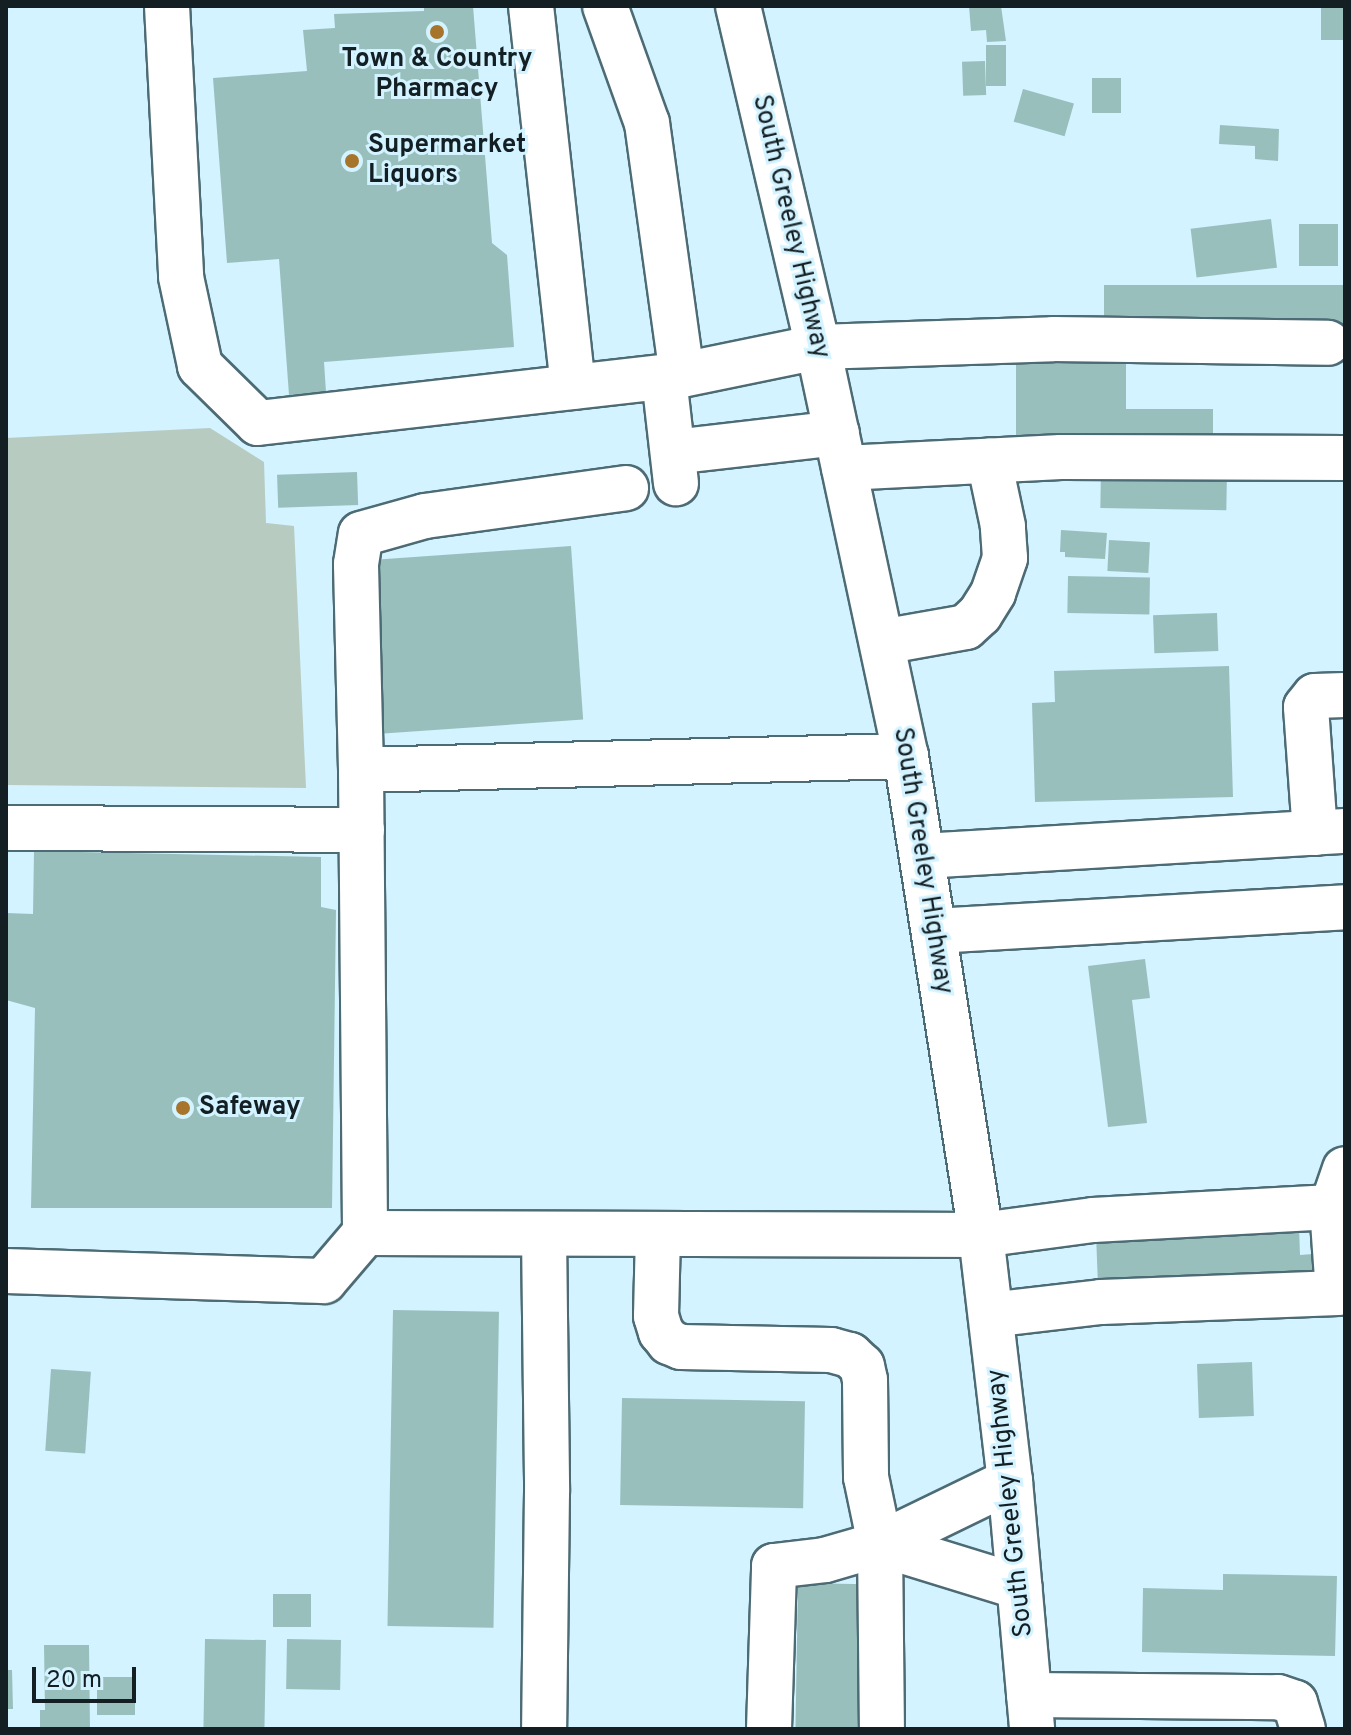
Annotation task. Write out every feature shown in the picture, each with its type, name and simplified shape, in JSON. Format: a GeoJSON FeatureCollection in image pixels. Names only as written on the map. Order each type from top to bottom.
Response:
{"type":"FeatureCollection","features":[{"type":"Feature","properties":{"kind":"main road"},"geometry":{"type":"LineString","coordinates":[[167,6],[181,277],[200,366],[258,423],[673,376],[818,347],[1053,339],[1328,343]]}},
{"type":"Feature","properties":{"kind":"main road"},"geometry":{"type":"LineString","coordinates":[[531,6],[594,385]]}},
{"type":"Feature","properties":{"kind":"main road"},"geometry":{"type":"LineString","coordinates":[[605,6],[647,123],[673,376],[674,468],[840,451],[989,460],[1061,457],[1345,458]]}},
{"type":"Feature","properties":{"kind":"main road","name":"South Greeley Highway"},"geometry":{"type":"LineString","coordinates":[[738,6],[818,347],[906,756],[981,1235],[1010,1481],[1030,1712]]}},
{"type":"Feature","properties":{"kind":"main road"},"geometry":{"type":"LineString","coordinates":[[882,642],[966,627],[980,614],[993,593],[1005,558],[1003,526],[989,460]]}},
{"type":"Feature","properties":{"kind":"main road"},"geometry":{"type":"LineString","coordinates":[[6,1271],[324,1281],[365,1233],[362,830],[356,564],[361,534],[425,516],[626,488]]}},
{"type":"Feature","properties":{"kind":"main road"},"geometry":{"type":"LineString","coordinates":[[922,856],[1330,832],[1306,707],[1315,696],[1345,695]]}},
{"type":"Feature","properties":{"kind":"main road"},"geometry":{"type":"LineString","coordinates":[[361,770],[906,756]]}},
{"type":"Feature","properties":{"kind":"main road"},"geometry":{"type":"LineString","coordinates":[[6,828],[362,830]]}},
{"type":"Feature","properties":{"kind":"main road"},"geometry":{"type":"LineString","coordinates":[[934,931],[1345,907]]}},
{"type":"Feature","properties":{"kind":"main road"},"geometry":{"type":"LineString","coordinates":[[365,1233],[981,1235],[1339,1188],[1342,1293],[1101,1302],[991,1315]]}},
{"type":"Feature","properties":{"kind":"main road"},"geometry":{"type":"LineString","coordinates":[[544,1234],[547,1492],[544,1729]]}},
{"type":"Feature","properties":{"kind":"main road"},"geometry":{"type":"LineString","coordinates":[[658,1234],[656,1316],[661,1332],[669,1342],[681,1347],[831,1350],[850,1355],[862,1366],[865,1380],[866,1477],[880,1544],[882,1729]]}},
{"type":"Feature","properties":{"kind":"main road"},"geometry":{"type":"LineString","coordinates":[[769,1729],[774,1566],[825,1560],[880,1544],[1010,1481]]}},
{"type":"Feature","properties":{"kind":"main road"},"geometry":{"type":"LineString","coordinates":[[880,1544],[1020,1587]]}},
{"type":"Feature","properties":{"kind":"main road"},"geometry":{"type":"LineString","coordinates":[[1030,1712],[1278,1697],[1295,1703],[1303,1729]]}},
{"type":"Feature","properties":{"kind":"green space"},"geometry":{"type":"Polygon","coordinates":[[[210,428],[264,462],[266,523],[294,526],[306,788],[6,785],[6,438],[210,428]]]}},
{"type":"Feature","properties":{"kind":"building","name":"Supermarket Liquors"},"geometry":{"type":"Polygon","coordinates":[[[424,6],[473,6],[492,243],[507,255],[514,347],[324,362],[326,392],[289,395],[279,259],[227,263],[213,78],[307,71],[303,30],[335,28],[334,14],[424,11],[424,6]]]}},
{"type":"Feature","properties":{"kind":"building"},"geometry":{"type":"Polygon","coordinates":[[[969,6],[1001,6],[1006,41],[987,42],[986,30],[971,31],[969,6]]]}},
{"type":"Feature","properties":{"kind":"building"},"geometry":{"type":"Polygon","coordinates":[[[1321,6],[1345,6],[1345,40],[1321,40],[1321,6]]]}},
{"type":"Feature","properties":{"kind":"building"},"geometry":{"type":"Polygon","coordinates":[[[986,45],[1006,45],[1006,86],[986,86],[986,45]]]}},
{"type":"Feature","properties":{"kind":"building"},"geometry":{"type":"Polygon","coordinates":[[[985,61],[986,95],[963,96],[962,62],[985,61]]]}},
{"type":"Feature","properties":{"kind":"building"},"geometry":{"type":"Polygon","coordinates":[[[1092,78],[1121,78],[1121,113],[1092,113],[1092,78]]]}},
{"type":"Feature","properties":{"kind":"building"},"geometry":{"type":"Polygon","coordinates":[[[1023,89],[1074,104],[1065,136],[1014,122],[1023,89]]]}},
{"type":"Feature","properties":{"kind":"building"},"geometry":{"type":"Polygon","coordinates":[[[1220,125],[1279,129],[1278,161],[1255,159],[1255,146],[1219,144],[1220,125]]]}},
{"type":"Feature","properties":{"kind":"building"},"geometry":{"type":"Polygon","coordinates":[[[1271,219],[1277,268],[1197,278],[1191,229],[1271,219]]]}},
{"type":"Feature","properties":{"kind":"building"},"geometry":{"type":"Polygon","coordinates":[[[1299,224],[1338,224],[1338,266],[1299,266],[1299,224]]]}},
{"type":"Feature","properties":{"kind":"building"},"geometry":{"type":"Polygon","coordinates":[[[1104,285],[1345,285],[1345,324],[1104,324],[1104,285]]]}},
{"type":"Feature","properties":{"kind":"building"},"geometry":{"type":"Polygon","coordinates":[[[1016,351],[1126,351],[1126,409],[1213,409],[1213,444],[1016,444],[1016,351]]]}},
{"type":"Feature","properties":{"kind":"building"},"geometry":{"type":"Polygon","coordinates":[[[1101,470],[1227,472],[1226,510],[1100,508],[1101,470]]]}},
{"type":"Feature","properties":{"kind":"building"},"geometry":{"type":"Polygon","coordinates":[[[357,472],[358,505],[278,508],[277,475],[357,472]]]}},
{"type":"Feature","properties":{"kind":"building"},"geometry":{"type":"Polygon","coordinates":[[[1061,530],[1107,533],[1105,559],[1065,557],[1065,552],[1060,552],[1061,530]]]}},
{"type":"Feature","properties":{"kind":"building"},"geometry":{"type":"Polygon","coordinates":[[[1109,540],[1150,542],[1148,573],[1107,571],[1109,540]]]}},
{"type":"Feature","properties":{"kind":"building"},"geometry":{"type":"Polygon","coordinates":[[[571,546],[583,720],[384,734],[371,560],[571,546]]]}},
{"type":"Feature","properties":{"kind":"building"},"geometry":{"type":"Polygon","coordinates":[[[1068,576],[1150,577],[1149,614],[1067,613],[1068,576]]]}},
{"type":"Feature","properties":{"kind":"building"},"geometry":{"type":"Polygon","coordinates":[[[1217,613],[1218,651],[1154,653],[1153,615],[1217,613]]]}},
{"type":"Feature","properties":{"kind":"building"},"geometry":{"type":"Polygon","coordinates":[[[1229,666],[1233,797],[1035,802],[1032,703],[1055,702],[1054,671],[1229,666]]]}},
{"type":"Feature","properties":{"kind":"building","name":"Safeway"},"geometry":{"type":"Polygon","coordinates":[[[34,851],[321,857],[321,907],[336,910],[332,1208],[31,1208],[35,1008],[6,1000],[6,913],[33,914],[34,851]]]}},
{"type":"Feature","properties":{"kind":"building"},"geometry":{"type":"Polygon","coordinates":[[[1145,959],[1150,998],[1132,1000],[1147,1123],[1108,1127],[1088,966],[1145,959]]]}},
{"type":"Feature","properties":{"kind":"building"},"geometry":{"type":"Polygon","coordinates":[[[1299,1226],[1300,1255],[1313,1254],[1314,1277],[1098,1286],[1096,1234],[1299,1226]]]}},
{"type":"Feature","properties":{"kind":"building"},"geometry":{"type":"Polygon","coordinates":[[[393,1310],[499,1312],[493,1628],[387,1626],[393,1310]]]}},
{"type":"Feature","properties":{"kind":"building"},"geometry":{"type":"Polygon","coordinates":[[[1252,1362],[1254,1416],[1199,1418],[1197,1364],[1252,1362]]]}},
{"type":"Feature","properties":{"kind":"building"},"geometry":{"type":"Polygon","coordinates":[[[51,1369],[91,1372],[85,1454],[45,1451],[51,1369]]]}},
{"type":"Feature","properties":{"kind":"building"},"geometry":{"type":"Polygon","coordinates":[[[622,1398],[805,1401],[803,1508],[620,1505],[622,1398]]]}},
{"type":"Feature","properties":{"kind":"building"},"geometry":{"type":"Polygon","coordinates":[[[1223,1574],[1337,1576],[1335,1656],[1142,1652],[1143,1588],[1223,1590],[1223,1574]]]}},
{"type":"Feature","properties":{"kind":"building"},"geometry":{"type":"Polygon","coordinates":[[[798,1583],[867,1584],[864,1729],[795,1729],[798,1583]]]}},
{"type":"Feature","properties":{"kind":"building"},"geometry":{"type":"Polygon","coordinates":[[[273,1594],[311,1594],[311,1627],[273,1627],[273,1594]]]}},
{"type":"Feature","properties":{"kind":"building"},"geometry":{"type":"Polygon","coordinates":[[[205,1639],[266,1640],[264,1729],[203,1729],[205,1639]]]}},
{"type":"Feature","properties":{"kind":"building"},"geometry":{"type":"Polygon","coordinates":[[[287,1639],[341,1640],[340,1690],[286,1689],[287,1639]]]}},
{"type":"Feature","properties":{"kind":"building"},"geometry":{"type":"Polygon","coordinates":[[[44,1645],[89,1645],[90,1729],[40,1729],[40,1710],[45,1710],[44,1645]]]}},
{"type":"Feature","properties":{"kind":"building"},"geometry":{"type":"Polygon","coordinates":[[[6,1670],[12,1670],[13,1709],[6,1709],[6,1670]]]}},
{"type":"Feature","properties":{"kind":"building"},"geometry":{"type":"Polygon","coordinates":[[[97,1677],[135,1677],[135,1715],[97,1715],[97,1677]]]}},
{"type":"Feature","properties":{"kind":"place","name":"Town & Country Pharmacy"},"geometry":{"type":"Point","coordinates":[437,32]}},
{"type":"Feature","properties":{"kind":"place","name":"Supermarket Liquors"},"geometry":{"type":"Point","coordinates":[352,161]}},
{"type":"Feature","properties":{"kind":"place","name":"Safeway"},"geometry":{"type":"Point","coordinates":[183,1108]}}]}
